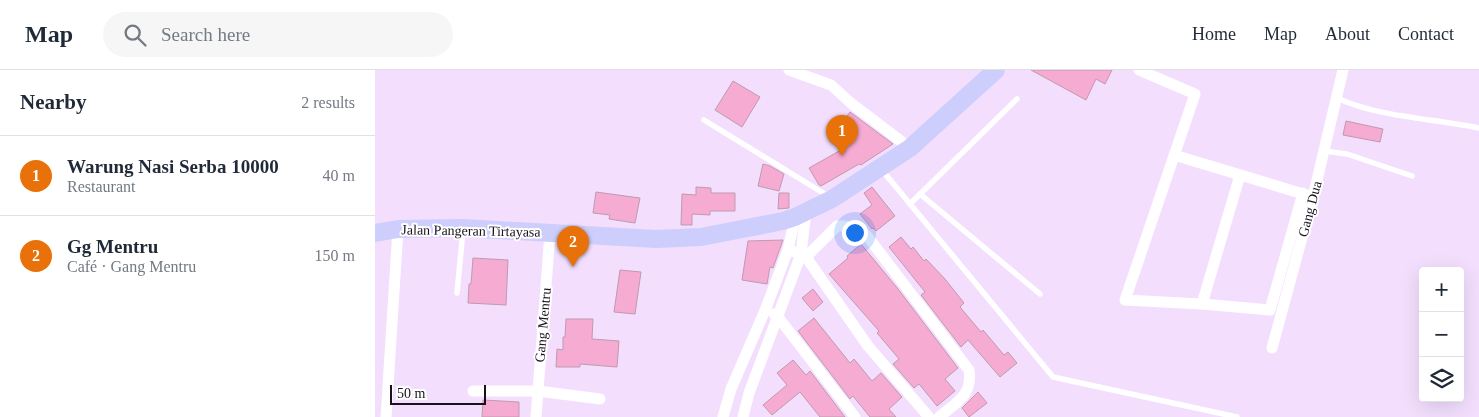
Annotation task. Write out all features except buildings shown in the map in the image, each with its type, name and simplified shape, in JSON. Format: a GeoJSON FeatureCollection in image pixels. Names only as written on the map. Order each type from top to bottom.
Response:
{"type":"FeatureCollection","features":[{"type":"Feature","properties":{"kind":"main road","name":"Jalan Pangeran Tirtayasa"},"geometry":{"type":"LineString","coordinates":[[375,233],[398,229],[463,228],[656,239],[701,237],[747,228],[801,214],[832,199],[910,148],[997,70]]}},
{"type":"Feature","properties":{"kind":"street"},"geometry":{"type":"LineString","coordinates":[[789,70],[831,85],[852,104],[910,148]]}},
{"type":"Feature","properties":{"kind":"street"},"geometry":{"type":"LineString","coordinates":[[1139,70],[1195,94],[1174,155],[1125,300],[1270,310],[1308,195],[1174,155]]}},
{"type":"Feature","properties":{"kind":"street","name":"Gang Dua"},"geometry":{"type":"LineString","coordinates":[[1272,348],[1308,195],[1325,151],[1343,70]]}},
{"type":"Feature","properties":{"kind":"street"},"geometry":{"type":"LineString","coordinates":[[1202,304],[1240,175]]}},
{"type":"Feature","properties":{"kind":"street"},"geometry":{"type":"LineString","coordinates":[[723,417],[801,214]]}},
{"type":"Feature","properties":{"kind":"street"},"geometry":{"type":"LineString","coordinates":[[801,214],[803,256]]}},
{"type":"Feature","properties":{"kind":"street"},"geometry":{"type":"LineString","coordinates":[[743,417],[777,317],[803,256],[837,226],[849,226],[859,228],[868,237],[969,370],[969,387],[964,396],[939,417]]}},
{"type":"Feature","properties":{"kind":"street"},"geometry":{"type":"LineString","coordinates":[[386,417],[398,229]]}},
{"type":"Feature","properties":{"kind":"street","name":"Gang Mentru"},"geometry":{"type":"LineString","coordinates":[[536,417],[550,233]]}},
{"type":"Feature","properties":{"kind":"street"},"geometry":{"type":"LineString","coordinates":[[788,250],[803,256],[868,346],[929,417]]}},
{"type":"Feature","properties":{"kind":"street"},"geometry":{"type":"LineString","coordinates":[[766,308],[777,317],[855,417]]}},
{"type":"Feature","properties":{"kind":"street"},"geometry":{"type":"LineString","coordinates":[[473,391],[538,391],[600,399]]}},
{"type":"Feature","properties":{"kind":"street"},"geometry":{"type":"LineString","coordinates":[[729,398],[747,403]]}},
{"type":"Feature","properties":{"kind":"lane"},"geometry":{"type":"LineString","coordinates":[[1337,98],[1349,104],[1406,117],[1450,122],[1479,128]]}},
{"type":"Feature","properties":{"kind":"lane"},"geometry":{"type":"LineString","coordinates":[[910,204],[1017,99]]}},
{"type":"Feature","properties":{"kind":"lane"},"geometry":{"type":"LineString","coordinates":[[704,120],[832,199]]}},
{"type":"Feature","properties":{"kind":"lane"},"geometry":{"type":"LineString","coordinates":[[1325,151],[1347,154],[1411,176]]}},
{"type":"Feature","properties":{"kind":"lane"},"geometry":{"type":"LineString","coordinates":[[881,168],[1053,377],[1237,417]]}},
{"type":"Feature","properties":{"kind":"lane"},"geometry":{"type":"LineString","coordinates":[[921,194],[1039,294]]}},
{"type":"Feature","properties":{"kind":"lane"},"geometry":{"type":"LineString","coordinates":[[457,293],[463,228]]}},
{"type":"Feature","properties":{"kind":"place","name":"Warung Nasi Serba 10000"},"geometry":{"type":"Point","coordinates":[842,156]}},
{"type":"Feature","properties":{"kind":"place","name":"Gg Mentru"},"geometry":{"type":"Point","coordinates":[573,267]}}]}
